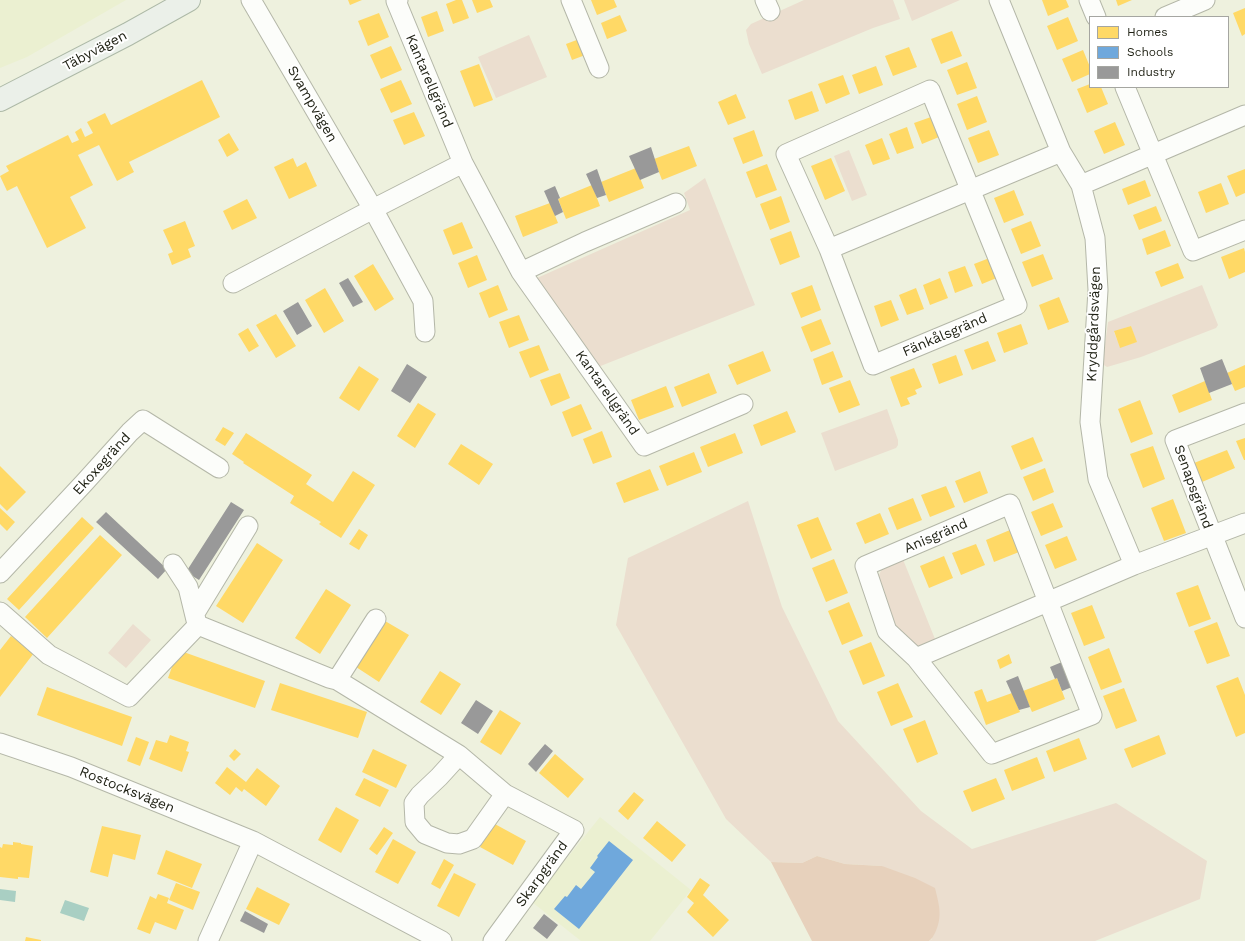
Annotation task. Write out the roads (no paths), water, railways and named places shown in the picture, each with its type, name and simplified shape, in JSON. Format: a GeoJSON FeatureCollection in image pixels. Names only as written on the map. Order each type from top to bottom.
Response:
{"type":"FeatureCollection","features":[{"type":"Feature","properties":{"kind":"main road","name":"Täbyvägen"},"geometry":{"type":"LineString","coordinates":[[0,100],[189,0]]}},
{"type":"Feature","properties":{"kind":"street","name":"Svampvägen"},"geometry":{"type":"LineString","coordinates":[[251,0],[374,209],[423,301],[426,332]]}},
{"type":"Feature","properties":{"kind":"street","name":"Kantarellgränd"},"geometry":{"type":"LineString","coordinates":[[398,0],[396,1],[463,163],[521,272],[644,446],[743,404]]}},
{"type":"Feature","properties":{"kind":"street"},"geometry":{"type":"LineString","coordinates":[[571,0],[599,68]]}},
{"type":"Feature","properties":{"kind":"street","name":"Kryddgårdsvägen"},"geometry":{"type":"LineString","coordinates":[[999,0],[1061,152],[1081,185],[1096,238],[1098,290],[1090,422],[1098,479],[1134,565]]}},
{"type":"Feature","properties":{"kind":"street"},"geometry":{"type":"LineString","coordinates":[[1089,0],[1096,16]]}},
{"type":"Feature","properties":{"kind":"street"},"geometry":{"type":"LineString","coordinates":[[1167,16],[1205,0]]}},
{"type":"Feature","properties":{"kind":"street"},"geometry":{"type":"LineString","coordinates":[[1125,88],[1193,251],[1245,230]]}},
{"type":"Feature","properties":{"kind":"street","name":"Fänkålsgränd"},"geometry":{"type":"LineString","coordinates":[[930,90],[1017,304],[873,366],[829,249],[786,154],[930,90]]}},
{"type":"Feature","properties":{"kind":"street"},"geometry":{"type":"LineString","coordinates":[[1081,185],[1245,115]]}},
{"type":"Feature","properties":{"kind":"street"},"geometry":{"type":"LineString","coordinates":[[829,249],[1061,152]]}},
{"type":"Feature","properties":{"kind":"street"},"geometry":{"type":"LineString","coordinates":[[233,283],[463,163]]}},
{"type":"Feature","properties":{"kind":"street"},"geometry":{"type":"LineString","coordinates":[[521,272],[585,242],[676,203]]}},
{"type":"Feature","properties":{"kind":"street","name":"Senapsgränd"},"geometry":{"type":"LineString","coordinates":[[1245,413],[1175,440],[1245,618]]}},
{"type":"Feature","properties":{"kind":"street","name":"Ekoxegränd"},"geometry":{"type":"LineString","coordinates":[[0,573],[130,432],[143,420],[219,468]]}},
{"type":"Feature","properties":{"kind":"street","name":"Anisgränd"},"geometry":{"type":"LineString","coordinates":[[1010,504],[1048,602],[1092,714],[992,754],[916,658],[887,631],[865,566],[1010,504]]}},
{"type":"Feature","properties":{"kind":"street","name":"Senapsgränd"},"geometry":{"type":"LineString","coordinates":[[1134,565],[1245,523]]}},
{"type":"Feature","properties":{"kind":"street"},"geometry":{"type":"LineString","coordinates":[[0,612],[49,655],[129,696],[196,619],[248,526]]}},
{"type":"Feature","properties":{"kind":"street"},"geometry":{"type":"LineString","coordinates":[[173,564],[188,588],[196,619]]}},
{"type":"Feature","properties":{"kind":"street"},"geometry":{"type":"LineString","coordinates":[[916,658],[1134,565]]}},
{"type":"Feature","properties":{"kind":"street","name":"Skarpgränd"},"geometry":{"type":"LineString","coordinates":[[196,619],[336,680],[459,755],[505,794],[574,830],[493,941]]}},
{"type":"Feature","properties":{"kind":"street"},"geometry":{"type":"LineString","coordinates":[[336,680],[376,619]]}},
{"type":"Feature","properties":{"kind":"street","name":"Rostocksvägen"},"geometry":{"type":"LineString","coordinates":[[0,743],[71,767],[253,841],[442,941]]}},
{"type":"Feature","properties":{"kind":"street"},"geometry":{"type":"LineString","coordinates":[[459,755],[414,803],[415,822],[424,834],[447,843],[459,844],[472,839],[505,794]]}},
{"type":"Feature","properties":{"kind":"street"},"geometry":{"type":"LineString","coordinates":[[208,941],[253,841]]}},
{"type":"Feature","properties":{"kind":"water"},"geometry":{"type":"Polygon","coordinates":[[[0,889],[16,891],[15,902],[0,900],[0,889]]]}},
{"type":"Feature","properties":{"kind":"water"},"geometry":{"type":"Polygon","coordinates":[[[65,900],[89,908],[84,921],[60,913],[65,900]]]}}]}
